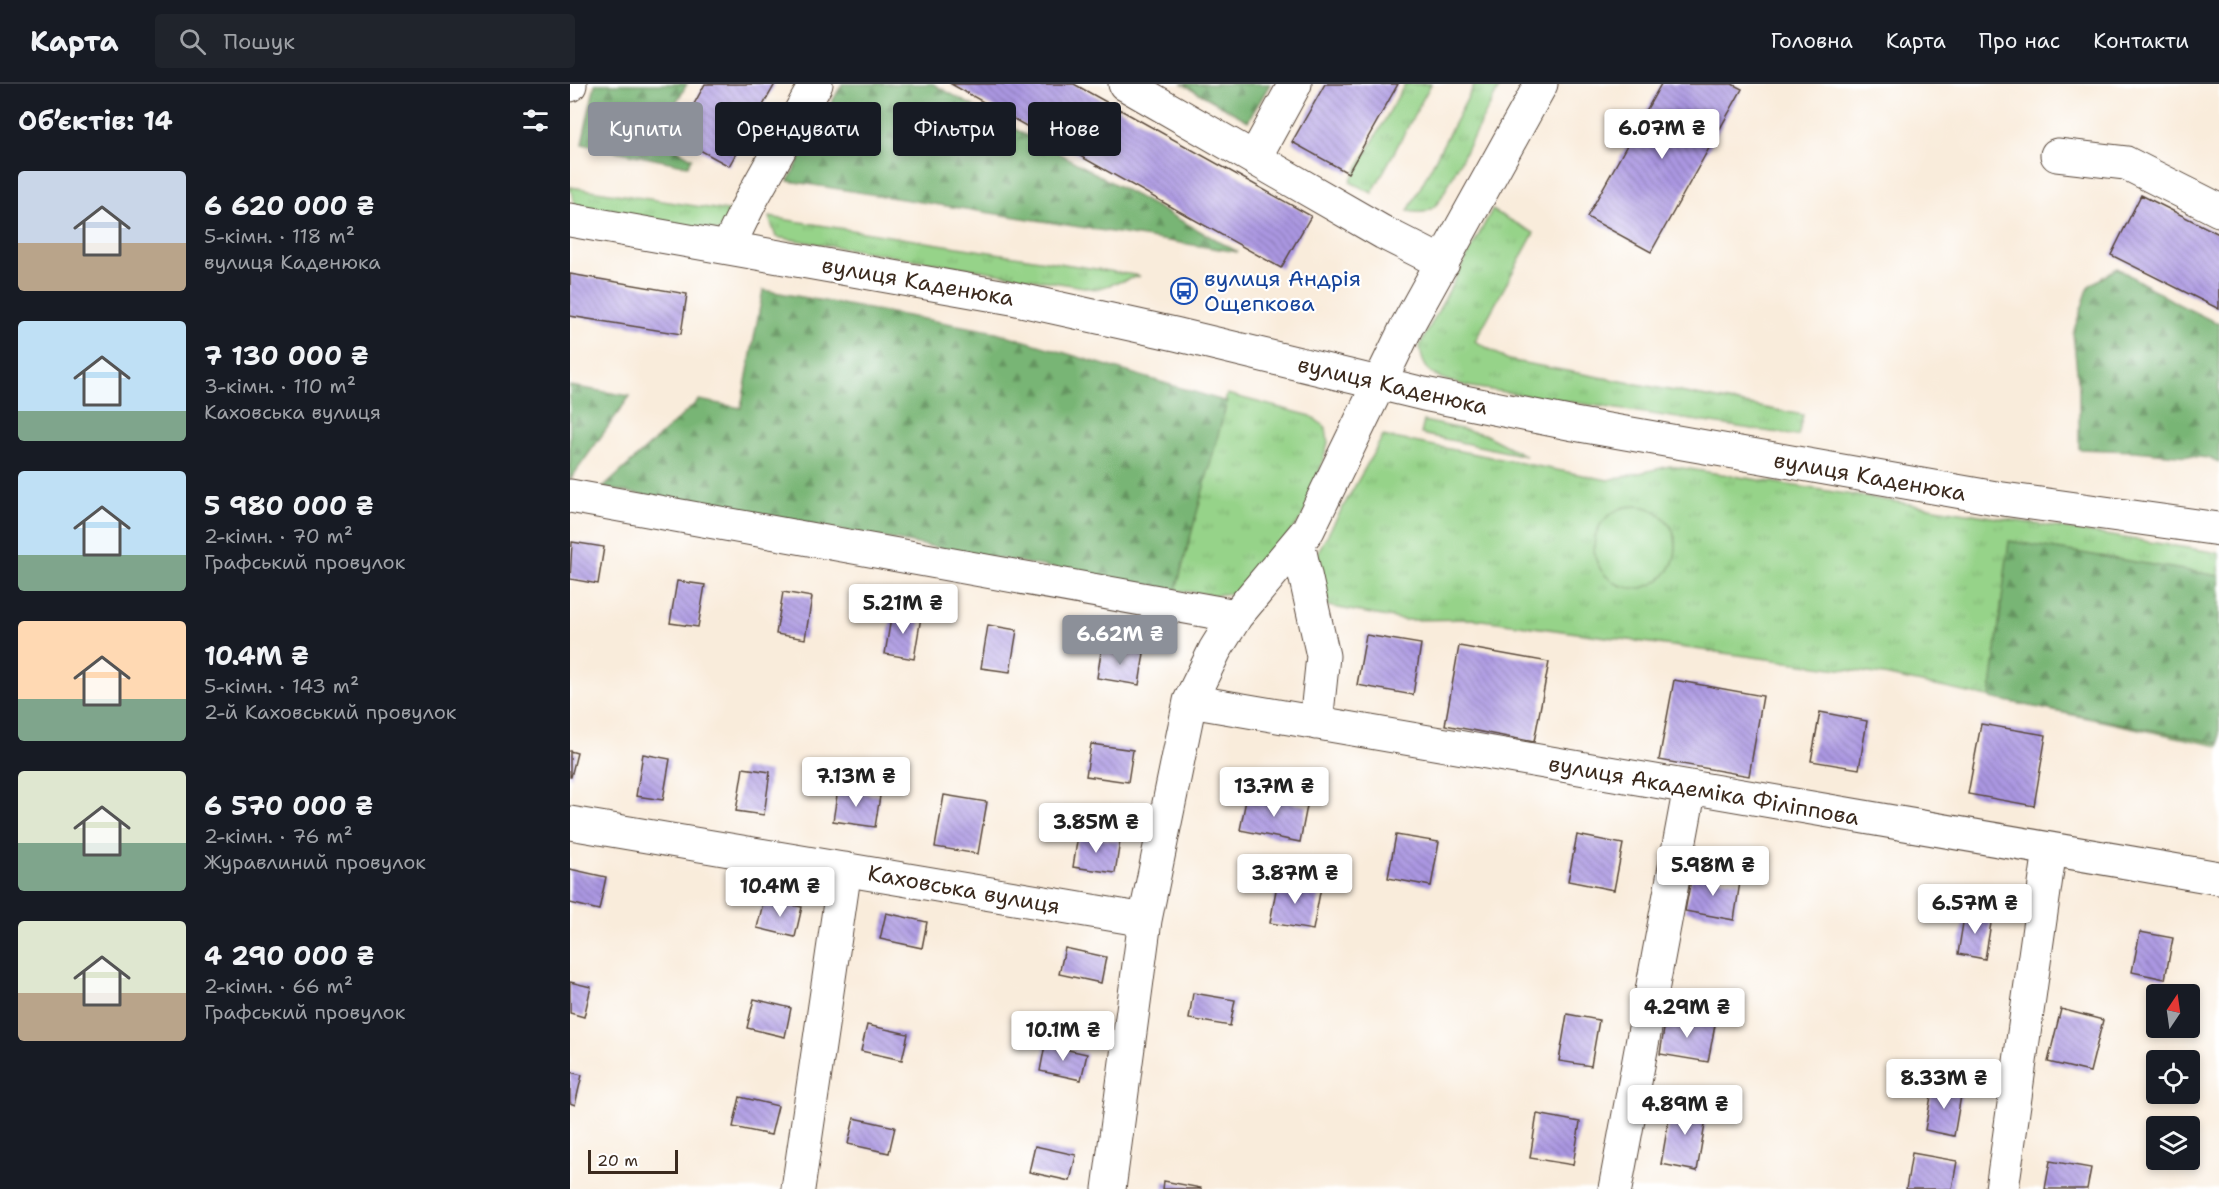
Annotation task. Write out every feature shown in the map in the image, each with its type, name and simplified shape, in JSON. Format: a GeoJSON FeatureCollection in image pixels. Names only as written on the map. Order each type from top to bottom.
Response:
{"type":"FeatureCollection","features":[{"type":"Feature","properties":{"kind":"street"},"geometry":{"type":"LineString","coordinates":[[728,247],[751,200],[816,84]]}},
{"type":"Feature","properties":{"kind":"street"},"geometry":{"type":"LineString","coordinates":[[1125,84],[1384,233],[1443,263]]}},
{"type":"Feature","properties":{"kind":"street"},"geometry":{"type":"LineString","coordinates":[[1255,157],[1295,84]]}},
{"type":"Feature","properties":{"kind":"street"},"geometry":{"type":"LineString","coordinates":[[1108,1189],[1145,920],[1190,701],[1215,650],[1236,616],[1308,530],[1407,326],[1541,84]]}},
{"type":"Feature","properties":{"kind":"street"},"geometry":{"type":"LineString","coordinates":[[2057,155],[2126,163],[2219,210]]}},
{"type":"Feature","properties":{"kind":"street","name":"вулиця Каденюка"},"geometry":{"type":"LineString","coordinates":[[570,220],[1012,298],[1381,383],[1574,424],[1996,498],[2219,529]]}},
{"type":"Feature","properties":{"kind":"street"},"geometry":{"type":"LineString","coordinates":[[570,496],[1236,616]]}},
{"type":"Feature","properties":{"kind":"street"},"geometry":{"type":"LineString","coordinates":[[1298,543],[1323,656],[1316,723]]}},
{"type":"Feature","properties":{"kind":"street","name":"вулиця Академіка Філіппова"},"geometry":{"type":"LineString","coordinates":[[1190,701],[2219,878]]}},
{"type":"Feature","properties":{"kind":"street"},"geometry":{"type":"LineString","coordinates":[[1615,1189],[1690,788]]}},
{"type":"Feature","properties":{"kind":"street","name":"Каховська вулиця"},"geometry":{"type":"LineString","coordinates":[[570,823],[1145,920]]}},
{"type":"Feature","properties":{"kind":"street"},"geometry":{"type":"LineString","coordinates":[[2002,1189],[2050,849]]}},
{"type":"Feature","properties":{"kind":"street"},"geometry":{"type":"LineString","coordinates":[[798,1189],[845,869]]}},
{"type":"Feature","properties":{"kind":"green space"},"geometry":{"type":"Polygon","coordinates":[[[595,84],[687,84],[676,102],[591,102],[595,84]]]}},
{"type":"Feature","properties":{"kind":"green space"},"geometry":{"type":"Polygon","coordinates":[[[842,84],[933,84],[966,102],[893,102],[893,156],[1016,156],[1016,130],[1028,136],[1028,156],[1064,156],[1238,252],[788,181],[802,156],[881,156],[881,102],[832,102],[842,84]]]}},
{"type":"Feature","properties":{"kind":"green space"},"geometry":{"type":"Polygon","coordinates":[[[1183,84],[1270,84],[1248,121],[1183,84]]]}},
{"type":"Feature","properties":{"kind":"green space"},"geometry":{"type":"Polygon","coordinates":[[[1405,84],[1431,84],[1372,193],[1350,182],[1405,84]]]}},
{"type":"Feature","properties":{"kind":"green space"},"geometry":{"type":"Polygon","coordinates":[[[1475,84],[1501,84],[1440,200],[1433,208],[1426,211],[1408,211],[1475,84]]]}},
{"type":"Feature","properties":{"kind":"green space"},"geometry":{"type":"Polygon","coordinates":[[[588,116],[588,145],[582,144],[588,116]]]}},
{"type":"Feature","properties":{"kind":"green space"},"geometry":{"type":"Polygon","coordinates":[[[640,156],[689,156],[692,158],[688,166],[640,156]]]}},
{"type":"Feature","properties":{"kind":"green space"},"geometry":{"type":"Polygon","coordinates":[[[570,187],[735,212],[725,232],[576,209],[570,187]]]}},
{"type":"Feature","properties":{"kind":"green space"},"geometry":{"type":"Polygon","coordinates":[[[1492,210],[1534,233],[1475,341],[1508,360],[1803,415],[1798,436],[1471,387],[1436,376],[1425,365],[1420,345],[1492,210]]]}},
{"type":"Feature","properties":{"kind":"green space"},"geometry":{"type":"Polygon","coordinates":[[[769,217],[1140,276],[1096,289],[776,237],[769,217]]]}},
{"type":"Feature","properties":{"kind":"green space"},"geometry":{"type":"Polygon","coordinates":[[[2117,268],[2178,304],[2219,324],[2219,462],[2209,458],[2135,451],[2079,449],[2079,390],[2073,333],[2089,286],[2117,268]]]}},
{"type":"Feature","properties":{"kind":"green space"},"geometry":{"type":"Polygon","coordinates":[[[763,290],[996,332],[1227,402],[1176,590],[603,488],[699,400],[741,408],[763,290]]]}},
{"type":"Feature","properties":{"kind":"green space"},"geometry":{"type":"Polygon","coordinates":[[[570,386],[630,396],[570,480],[570,386]]]}},
{"type":"Feature","properties":{"kind":"green space"},"geometry":{"type":"Polygon","coordinates":[[[1227,394],[1311,416],[1326,428],[1328,443],[1308,510],[1243,592],[1215,595],[1176,590],[1227,394]]]}},
{"type":"Feature","properties":{"kind":"green space"},"geometry":{"type":"Polygon","coordinates":[[[1424,421],[1484,434],[1526,456],[1421,434],[1424,421]]]}},
{"type":"Feature","properties":{"kind":"green space"},"geometry":{"type":"Polygon","coordinates":[[[1383,436],[1608,480],[1670,466],[2219,553],[2219,746],[1884,675],[1475,619],[1404,620],[1328,606],[1315,557],[1383,436]]]}},
{"type":"Feature","properties":{"kind":"green space"},"geometry":{"type":"Polygon","coordinates":[[[1635,506],[1651,509],[1664,518],[1673,531],[1676,547],[1673,563],[1664,576],[1651,585],[1635,588],[1619,585],[1606,576],[1597,563],[1594,547],[1597,531],[1606,518],[1619,509],[1635,506]]]}},
{"type":"Feature","properties":{"kind":"green space"},"geometry":{"type":"Polygon","coordinates":[[[2009,541],[2219,576],[2219,743],[1990,698],[2009,541]]]}},
{"type":"Feature","properties":{"kind":"building"},"geometry":{"type":"Polygon","coordinates":[[[705,84],[775,84],[765,102],[715,102],[715,156],[735,156],[729,166],[703,152],[703,102],[695,102],[705,84]]]}},
{"type":"Feature","properties":{"kind":"building"},"geometry":{"type":"Polygon","coordinates":[[[951,84],[1074,84],[1106,102],[1028,102],[1028,127],[1016,120],[1016,102],[983,102],[951,84]]]}},
{"type":"Feature","properties":{"kind":"building"},"geometry":{"type":"Polygon","coordinates":[[[1325,84],[1398,84],[1348,173],[1292,142],[1325,84]]]}},
{"type":"Feature","properties":{"kind":"building"},"geometry":{"type":"Polygon","coordinates":[[[1661,84],[1732,84],[1742,89],[1651,252],[1587,217],[1661,84]]]}},
{"type":"Feature","properties":{"kind":"building"},"geometry":{"type":"Polygon","coordinates":[[[1121,110],[1311,216],[1281,268],[1080,156],[1121,156],[1121,110]]]}},
{"type":"Feature","properties":{"kind":"building"},"geometry":{"type":"Polygon","coordinates":[[[2141,195],[2219,234],[2219,309],[2111,255],[2141,195]]]}},
{"type":"Feature","properties":{"kind":"building"},"geometry":{"type":"Polygon","coordinates":[[[570,274],[687,294],[681,334],[570,316],[570,274]]]}},
{"type":"Feature","properties":{"kind":"building"},"geometry":{"type":"Polygon","coordinates":[[[572,542],[604,547],[598,584],[570,579],[572,542]]]}},
{"type":"Feature","properties":{"kind":"building"},"geometry":{"type":"Polygon","coordinates":[[[677,581],[705,585],[698,627],[670,623],[677,581]]]}},
{"type":"Feature","properties":{"kind":"building"},"geometry":{"type":"Polygon","coordinates":[[[783,592],[812,597],[805,639],[776,634],[783,592]]]}},
{"type":"Feature","properties":{"kind":"building"},"geometry":{"type":"Polygon","coordinates":[[[892,612],[921,617],[914,659],[885,654],[892,612]]]}},
{"type":"Feature","properties":{"kind":"building"},"geometry":{"type":"Polygon","coordinates":[[[988,625],[1017,630],[1010,672],[981,668],[988,625]]]}},
{"type":"Feature","properties":{"kind":"building"},"geometry":{"type":"Polygon","coordinates":[[[1366,635],[1421,644],[1413,695],[1357,685],[1366,635]]]}},
{"type":"Feature","properties":{"kind":"building"},"geometry":{"type":"Polygon","coordinates":[[[1102,646],[1144,653],[1139,685],[1097,678],[1102,646]]]}},
{"type":"Feature","properties":{"kind":"building"},"geometry":{"type":"Polygon","coordinates":[[[1459,646],[1549,662],[1534,742],[1445,725],[1459,646]]]}},
{"type":"Feature","properties":{"kind":"building"},"geometry":{"type":"Polygon","coordinates":[[[1674,680],[1763,696],[1749,776],[1659,760],[1674,680]]]}},
{"type":"Feature","properties":{"kind":"building"},"geometry":{"type":"Polygon","coordinates":[[[1820,712],[1867,721],[1859,769],[1811,761],[1820,712]]]}},
{"type":"Feature","properties":{"kind":"building"},"geometry":{"type":"Polygon","coordinates":[[[1981,724],[2046,735],[2034,806],[1968,794],[1981,724]]]}},
{"type":"Feature","properties":{"kind":"building"},"geometry":{"type":"Polygon","coordinates":[[[1091,744],[1133,750],[1128,782],[1086,776],[1091,744]]]}},
{"type":"Feature","properties":{"kind":"building"},"geometry":{"type":"Polygon","coordinates":[[[570,751],[577,753],[571,777],[570,777],[570,751]]]}},
{"type":"Feature","properties":{"kind":"building"},"geometry":{"type":"Polygon","coordinates":[[[643,754],[670,759],[663,800],[636,796],[643,754]]]}},
{"type":"Feature","properties":{"kind":"building"},"geometry":{"type":"Polygon","coordinates":[[[743,768],[770,772],[764,815],[736,811],[743,768]]]}},
{"type":"Feature","properties":{"kind":"building"},"geometry":{"type":"Polygon","coordinates":[[[838,789],[880,796],[875,827],[833,821],[838,789]]]}},
{"type":"Feature","properties":{"kind":"building"},"geometry":{"type":"Polygon","coordinates":[[[944,795],[987,802],[978,854],[935,847],[944,795]]]}},
{"type":"Feature","properties":{"kind":"building"},"geometry":{"type":"Polygon","coordinates":[[[1247,795],[1307,806],[1300,842],[1240,830],[1247,795]]]}},
{"type":"Feature","properties":{"kind":"building"},"geometry":{"type":"Polygon","coordinates":[[[1078,835],[1120,841],[1115,873],[1073,867],[1078,835]]]}},
{"type":"Feature","properties":{"kind":"building"},"geometry":{"type":"Polygon","coordinates":[[[1396,835],[1439,842],[1431,886],[1388,878],[1396,835]]]}},
{"type":"Feature","properties":{"kind":"building"},"geometry":{"type":"Polygon","coordinates":[[[1577,835],[1623,844],[1614,890],[1568,881],[1577,835]]]}},
{"type":"Feature","properties":{"kind":"building"},"geometry":{"type":"Polygon","coordinates":[[[570,869],[606,877],[599,910],[570,903],[570,869]]]}},
{"type":"Feature","properties":{"kind":"building"},"geometry":{"type":"Polygon","coordinates":[[[1692,874],[1740,882],[1734,920],[1685,911],[1692,874]]]}},
{"type":"Feature","properties":{"kind":"building"},"geometry":{"type":"Polygon","coordinates":[[[1278,879],[1321,887],[1313,930],[1270,923],[1278,879]]]}},
{"type":"Feature","properties":{"kind":"building"},"geometry":{"type":"Polygon","coordinates":[[[764,899],[802,907],[795,937],[757,928],[764,899]]]}},
{"type":"Feature","properties":{"kind":"building"},"geometry":{"type":"Polygon","coordinates":[[[1965,911],[1992,917],[1985,959],[1958,954],[1965,911]]]}},
{"type":"Feature","properties":{"kind":"building"},"geometry":{"type":"Polygon","coordinates":[[[886,913],[927,922],[922,948],[880,939],[886,913]]]}},
{"type":"Feature","properties":{"kind":"building"},"geometry":{"type":"Polygon","coordinates":[[[2140,932],[2173,938],[2165,979],[2132,972],[2140,932]]]}},
{"type":"Feature","properties":{"kind":"building"},"geometry":{"type":"Polygon","coordinates":[[[1065,948],[1106,957],[1101,983],[1059,974],[1065,948]]]}},
{"type":"Feature","properties":{"kind":"building"},"geometry":{"type":"Polygon","coordinates":[[[570,982],[591,987],[584,1017],[570,1013],[570,982]]]}},
{"type":"Feature","properties":{"kind":"building"},"geometry":{"type":"Polygon","coordinates":[[[1193,993],[1235,1000],[1230,1026],[1189,1019],[1193,993]]]}},
{"type":"Feature","properties":{"kind":"building"},"geometry":{"type":"Polygon","coordinates":[[[754,999],[791,1008],[785,1037],[747,1028],[754,999]]]}},
{"type":"Feature","properties":{"kind":"building"},"geometry":{"type":"Polygon","coordinates":[[[2061,1009],[2103,1020],[2090,1072],[2048,1062],[2061,1009]]]}},
{"type":"Feature","properties":{"kind":"building"},"geometry":{"type":"Polygon","coordinates":[[[1567,1014],[1599,1020],[1591,1066],[1559,1061],[1567,1014]]]}},
{"type":"Feature","properties":{"kind":"building"},"geometry":{"type":"Polygon","coordinates":[[[1666,1017],[1715,1025],[1708,1062],[1660,1054],[1666,1017]]]}},
{"type":"Feature","properties":{"kind":"building"},"geometry":{"type":"Polygon","coordinates":[[[867,1025],[908,1034],[902,1060],[861,1051],[867,1025]]]}},
{"type":"Feature","properties":{"kind":"building"},"geometry":{"type":"Polygon","coordinates":[[[1045,1045],[1087,1054],[1081,1080],[1040,1071],[1045,1045]]]}},
{"type":"Feature","properties":{"kind":"building"},"geometry":{"type":"Polygon","coordinates":[[[570,1072],[582,1075],[575,1105],[570,1103],[570,1072]]]}},
{"type":"Feature","properties":{"kind":"building"},"geometry":{"type":"Polygon","coordinates":[[[1933,1085],[1962,1090],[1954,1136],[1925,1130],[1933,1085]]]}},
{"type":"Feature","properties":{"kind":"building"},"geometry":{"type":"Polygon","coordinates":[[[740,1097],[778,1106],[771,1135],[733,1127],[740,1097]]]}},
{"type":"Feature","properties":{"kind":"building"},"geometry":{"type":"Polygon","coordinates":[[[1672,1101],[1708,1107],[1697,1171],[1661,1164],[1672,1101]]]}},
{"type":"Feature","properties":{"kind":"building"},"geometry":{"type":"Polygon","coordinates":[[[1537,1114],[1580,1122],[1573,1165],[1530,1158],[1537,1114]]]}},
{"type":"Feature","properties":{"kind":"building"},"geometry":{"type":"Polygon","coordinates":[[[854,1118],[895,1127],[889,1153],[848,1144],[854,1118]]]}},
{"type":"Feature","properties":{"kind":"building"},"geometry":{"type":"Polygon","coordinates":[[[1035,1146],[1076,1155],[1070,1181],[1029,1172],[1035,1146]]]}},
{"type":"Feature","properties":{"kind":"building"},"geometry":{"type":"Polygon","coordinates":[[[1912,1153],[1957,1161],[1952,1189],[1906,1189],[1912,1153]]]}},
{"type":"Feature","properties":{"kind":"building"},"geometry":{"type":"Polygon","coordinates":[[[2050,1161],[2091,1168],[2087,1189],[2045,1189],[2050,1161]]]}},
{"type":"Feature","properties":{"kind":"building"},"geometry":{"type":"Polygon","coordinates":[[[1164,1181],[1201,1188],[1201,1189],[1163,1189],[1164,1181]]]}},
{"type":"Feature","properties":{"kind":"place","name":"вулиця Андрія Ощепкова"},"geometry":{"type":"Point","coordinates":[1184,291]}}]}
